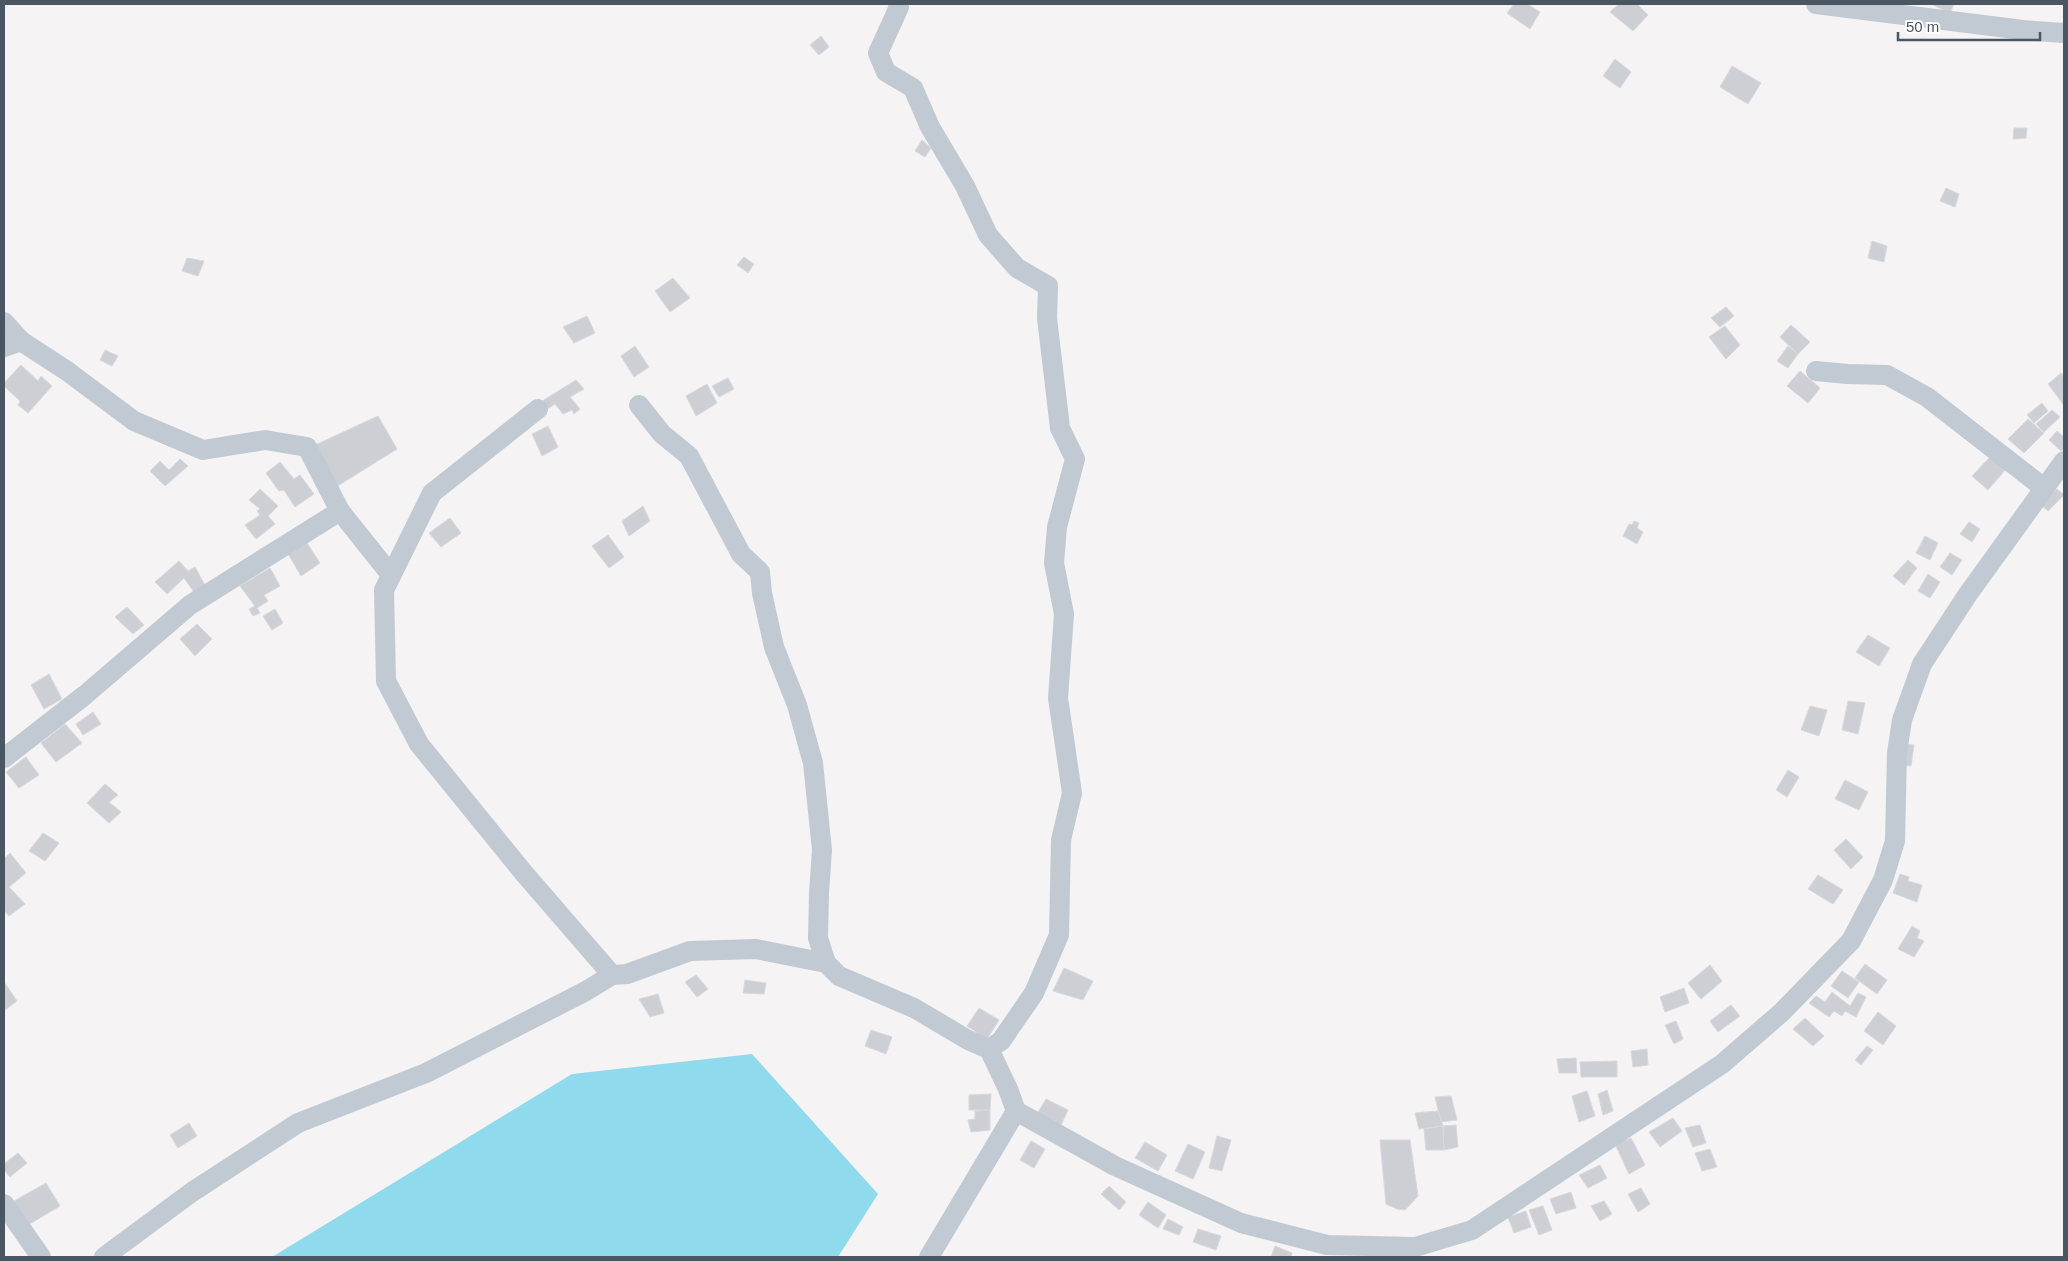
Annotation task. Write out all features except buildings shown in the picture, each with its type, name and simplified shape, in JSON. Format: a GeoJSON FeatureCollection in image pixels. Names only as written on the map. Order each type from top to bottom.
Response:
{"type":"FeatureCollection","features":[{"type":"Feature","properties":{"kind":"street"},"geometry":{"type":"LineString","coordinates":[[898,4],[899,7],[878,53],[886,72],[913,88],[930,127],[966,186],[988,235],[1017,268],[1048,286],[1047,318],[1060,428],[1075,459],[1057,527],[1054,563],[1064,614],[1058,698],[1072,793],[1061,840],[1059,936],[1034,993],[1001,1040],[989,1049]]}},
{"type":"Feature","properties":{"kind":"street"},"geometry":{"type":"LineString","coordinates":[[1816,4],[2023,30],[2064,33]]}},
{"type":"Feature","properties":{"kind":"street"},"geometry":{"type":"LineString","coordinates":[[4,322],[13,344],[67,371],[134,421],[203,450],[265,440],[307,447],[340,511],[391,575]]}},
{"type":"Feature","properties":{"kind":"street"},"geometry":{"type":"LineString","coordinates":[[1816,371],[1887,375],[1927,397],[2044,488]]}},
{"type":"Feature","properties":{"kind":"street"},"geometry":{"type":"LineString","coordinates":[[639,405],[662,434],[689,456],[741,554],[760,572],[762,593],[774,647],[797,705],[813,763],[822,850],[818,938],[826,963],[839,976],[914,1008],[968,1040],[989,1049],[1016,1111],[1115,1166],[1241,1223],[1327,1245],[1415,1248],[1472,1230],[1722,1064],[1782,1012],[1851,941],[1883,880],[1895,841],[1896,753],[1902,720],[1922,664],[1968,594],[2064,461]]}},
{"type":"Feature","properties":{"kind":"street"},"geometry":{"type":"LineString","coordinates":[[538,409],[432,493],[384,590],[386,681],[420,744],[522,872],[612,975]]}},
{"type":"Feature","properties":{"kind":"street"},"geometry":{"type":"LineString","coordinates":[[4,758],[85,695],[190,605],[340,511]]}},
{"type":"Feature","properties":{"kind":"street"},"geometry":{"type":"LineString","coordinates":[[104,1257],[192,1192],[298,1123],[426,1074],[586,991],[612,975],[627,974],[690,952],[756,949],[826,963]]}},
{"type":"Feature","properties":{"kind":"street"},"geometry":{"type":"LineString","coordinates":[[928,1257],[1016,1111]]}},
{"type":"Feature","properties":{"kind":"street"},"geometry":{"type":"LineString","coordinates":[[4,1204],[40,1257]]}},
{"type":"Feature","properties":{"kind":"water"},"geometry":{"type":"Polygon","coordinates":[[[752,1054],[878,1194],[838,1257],[272,1257],[572,1074],[752,1054]]]}}]}
